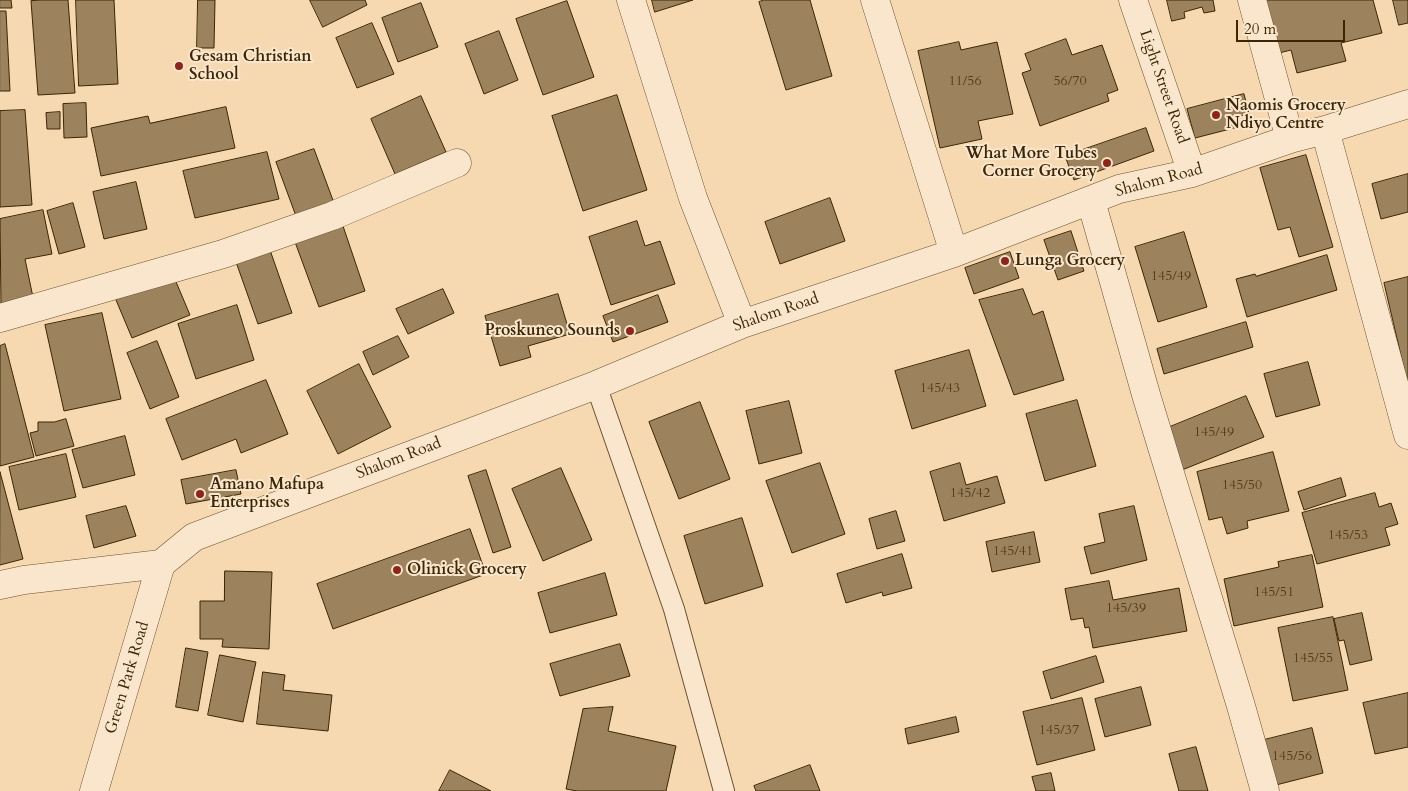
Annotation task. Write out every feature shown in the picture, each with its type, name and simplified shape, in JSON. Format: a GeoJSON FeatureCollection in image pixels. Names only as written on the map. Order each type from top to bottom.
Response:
{"type":"FeatureCollection","features":[{"type":"Feature","properties":{"kind":"street"},"geometry":{"type":"LineString","coordinates":[[631,0],[693,198],[742,324]]}},
{"type":"Feature","properties":{"kind":"street"},"geometry":{"type":"LineString","coordinates":[[875,0],[954,253]]}},
{"type":"Feature","properties":{"kind":"street","name":"Light Street Road"},"geometry":{"type":"LineString","coordinates":[[1133,0],[1192,173]]}},
{"type":"Feature","properties":{"kind":"street"},"geometry":{"type":"LineString","coordinates":[[1252,0],[1290,139]]}},
{"type":"Feature","properties":{"kind":"street","name":"Shalom Road"},"geometry":{"type":"LineString","coordinates":[[162,564],[194,537],[596,385],[742,324],[954,253],[1120,189],[1192,173],[1290,139],[1408,104]]}},
{"type":"Feature","properties":{"kind":"street"},"geometry":{"type":"LineString","coordinates":[[1325,130],[1408,436]]}},
{"type":"Feature","properties":{"kind":"street"},"geometry":{"type":"LineString","coordinates":[[0,318],[223,254],[332,216],[457,163]]}},
{"type":"Feature","properties":{"kind":"street"},"geometry":{"type":"LineString","coordinates":[[1091,201],[1147,398],[1265,791]]}},
{"type":"Feature","properties":{"kind":"street"},"geometry":{"type":"LineString","coordinates":[[0,585],[24,580],[162,564]]}},
{"type":"Feature","properties":{"kind":"street","name":"Green Park Road"},"geometry":{"type":"LineString","coordinates":[[94,791],[162,564]]}},
{"type":"Feature","properties":{"kind":"lane"},"geometry":{"type":"LineString","coordinates":[[596,385],[674,609],[724,791]]}},
{"type":"Feature","properties":{"kind":"building"},"geometry":{"type":"Polygon","coordinates":[[[0,0],[11,0],[12,8],[0,8],[0,0]]]}},
{"type":"Feature","properties":{"kind":"building"},"geometry":{"type":"Polygon","coordinates":[[[68,0],[75,93],[38,95],[31,1],[68,0]]]}},
{"type":"Feature","properties":{"kind":"building"},"geometry":{"type":"Polygon","coordinates":[[[76,0],[114,0],[118,84],[79,86],[76,0]]]}},
{"type":"Feature","properties":{"kind":"building"},"geometry":{"type":"Polygon","coordinates":[[[198,0],[215,0],[214,48],[197,48],[198,0]]]}},
{"type":"Feature","properties":{"kind":"building"},"geometry":{"type":"Polygon","coordinates":[[[310,0],[365,0],[367,5],[323,27],[310,0]]]}},
{"type":"Feature","properties":{"kind":"building"},"geometry":{"type":"Polygon","coordinates":[[[652,0],[693,0],[655,12],[652,0]]]}},
{"type":"Feature","properties":{"kind":"building"},"geometry":{"type":"Polygon","coordinates":[[[764,0],[810,0],[832,76],[786,90],[759,2],[764,0]]]}},
{"type":"Feature","properties":{"kind":"building"},"geometry":{"type":"Polygon","coordinates":[[[1167,0],[1213,0],[1215,11],[1204,13],[1202,7],[1184,12],[1185,18],[1172,21],[1167,0]]]}},
{"type":"Feature","properties":{"kind":"building"},"geometry":{"type":"Polygon","coordinates":[[[1265,0],[1373,0],[1382,33],[1341,43],[1346,61],[1297,73],[1291,50],[1279,53],[1265,0]]]}},
{"type":"Feature","properties":{"kind":"building"},"geometry":{"type":"Polygon","coordinates":[[[1393,0],[1408,0],[1408,23],[1399,25],[1393,0]]]}},
{"type":"Feature","properties":{"kind":"building"},"geometry":{"type":"Polygon","coordinates":[[[567,1],[594,77],[543,95],[516,19],[567,1]]]}},
{"type":"Feature","properties":{"kind":"building"},"geometry":{"type":"Polygon","coordinates":[[[421,3],[438,47],[398,62],[382,18],[421,3]]]}},
{"type":"Feature","properties":{"kind":"building"},"geometry":{"type":"Polygon","coordinates":[[[0,11],[6,11],[10,91],[0,91],[0,11]]]}},
{"type":"Feature","properties":{"kind":"building"},"geometry":{"type":"Polygon","coordinates":[[[372,23],[394,74],[357,88],[336,38],[372,23]]]}},
{"type":"Feature","properties":{"kind":"building"},"geometry":{"type":"Polygon","coordinates":[[[499,31],[518,80],[484,94],[465,44],[499,31]]]}},
{"type":"Feature","properties":{"kind":"building"},"geometry":{"type":"Polygon","coordinates":[[[1066,39],[1072,55],[1102,45],[1118,90],[1107,94],[1109,101],[1040,126],[1022,73],[1031,70],[1025,54],[1066,39]]]}},
{"type":"Feature","properties":{"kind":"building"},"geometry":{"type":"Polygon","coordinates":[[[959,42],[961,50],[997,42],[1013,114],[978,121],[982,139],[940,148],[918,51],[959,42]]]}},
{"type":"Feature","properties":{"kind":"building","name":"Naomis Grocery Ndiyo Centre"},"geometry":{"type":"Polygon","coordinates":[[[1244,94],[1249,114],[1236,117],[1238,127],[1195,138],[1187,109],[1244,94]]]}},
{"type":"Feature","properties":{"kind":"building"},"geometry":{"type":"Polygon","coordinates":[[[617,95],[647,190],[583,211],[552,116],[617,95]]]}},
{"type":"Feature","properties":{"kind":"building"},"geometry":{"type":"Polygon","coordinates":[[[421,96],[446,152],[395,174],[371,119],[421,96]]]}},
{"type":"Feature","properties":{"kind":"building"},"geometry":{"type":"Polygon","coordinates":[[[86,103],[87,137],[64,138],[63,104],[86,103]]]}},
{"type":"Feature","properties":{"kind":"building","name":"Gesam Christian School"},"geometry":{"type":"Polygon","coordinates":[[[226,107],[235,148],[101,176],[91,128],[148,116],[150,123],[226,107]]]}},
{"type":"Feature","properties":{"kind":"building"},"geometry":{"type":"Polygon","coordinates":[[[25,110],[32,205],[0,207],[0,111],[25,110]]]}},
{"type":"Feature","properties":{"kind":"building"},"geometry":{"type":"Polygon","coordinates":[[[60,112],[60,129],[47,129],[46,113],[60,112]]]}},
{"type":"Feature","properties":{"kind":"building"},"geometry":{"type":"Polygon","coordinates":[[[1146,128],[1154,151],[1074,180],[1065,156],[1146,128]]]}},
{"type":"Feature","properties":{"kind":"building"},"geometry":{"type":"Polygon","coordinates":[[[314,149],[334,203],[296,216],[276,162],[314,149]]]}},
{"type":"Feature","properties":{"kind":"building"},"geometry":{"type":"Polygon","coordinates":[[[267,152],[279,199],[195,218],[183,171],[267,152]]]}},
{"type":"Feature","properties":{"kind":"building"},"geometry":{"type":"Polygon","coordinates":[[[1306,155],[1333,247],[1299,257],[1290,227],[1278,230],[1260,168],[1306,155]]]}},
{"type":"Feature","properties":{"kind":"building"},"geometry":{"type":"Polygon","coordinates":[[[1408,174],[1408,212],[1381,219],[1372,184],[1408,174]]]}},
{"type":"Feature","properties":{"kind":"building"},"geometry":{"type":"Polygon","coordinates":[[[136,182],[147,229],[104,239],[93,192],[136,182]]]}},
{"type":"Feature","properties":{"kind":"building"},"geometry":{"type":"Polygon","coordinates":[[[830,198],[845,241],[780,264],[765,222],[830,198]]]}},
{"type":"Feature","properties":{"kind":"building"},"geometry":{"type":"Polygon","coordinates":[[[73,203],[85,247],[59,254],[47,211],[73,203]]]}},
{"type":"Feature","properties":{"kind":"building"},"geometry":{"type":"Polygon","coordinates":[[[43,210],[52,254],[25,259],[34,302],[1,308],[0,219],[43,210]]]}},
{"type":"Feature","properties":{"kind":"building"},"geometry":{"type":"Polygon","coordinates":[[[637,221],[645,246],[660,241],[675,284],[611,305],[589,237],[637,221]]]}},
{"type":"Feature","properties":{"kind":"building"},"geometry":{"type":"Polygon","coordinates":[[[343,226],[365,291],[319,307],[295,242],[343,226]]]}},
{"type":"Feature","properties":{"kind":"building"},"geometry":{"type":"Polygon","coordinates":[[[1071,231],[1084,271],[1058,280],[1044,240],[1071,231]]]}},
{"type":"Feature","properties":{"kind":"building"},"geometry":{"type":"Polygon","coordinates":[[[1184,232],[1207,307],[1158,322],[1135,247],[1184,232]]]}},
{"type":"Feature","properties":{"kind":"building"},"geometry":{"type":"Polygon","coordinates":[[[270,250],[292,313],[258,324],[236,262],[270,250]]]}},
{"type":"Feature","properties":{"kind":"building"},"geometry":{"type":"Polygon","coordinates":[[[1010,252],[1019,278],[974,294],[965,268],[1010,252]]]}},
{"type":"Feature","properties":{"kind":"building"},"geometry":{"type":"Polygon","coordinates":[[[1327,255],[1337,290],[1247,317],[1236,279],[1255,274],[1256,276],[1327,255]]]}},
{"type":"Feature","properties":{"kind":"building"},"geometry":{"type":"Polygon","coordinates":[[[174,277],[190,315],[132,338],[116,300],[174,277]]]}},
{"type":"Feature","properties":{"kind":"building"},"geometry":{"type":"Polygon","coordinates":[[[1408,277],[1408,381],[1407,381],[1384,283],[1408,277]]]}},
{"type":"Feature","properties":{"kind":"building"},"geometry":{"type":"Polygon","coordinates":[[[443,289],[454,313],[408,334],[396,309],[443,289]]]}},
{"type":"Feature","properties":{"kind":"building"},"geometry":{"type":"Polygon","coordinates":[[[1023,289],[1033,315],[1043,311],[1064,380],[1014,395],[979,300],[1023,289]]]}},
{"type":"Feature","properties":{"kind":"building"},"geometry":{"type":"Polygon","coordinates":[[[558,294],[570,334],[528,346],[531,357],[500,366],[485,316],[558,294]]]}},
{"type":"Feature","properties":{"kind":"building"},"geometry":{"type":"Polygon","coordinates":[[[658,295],[668,322],[613,342],[603,316],[658,295]]]}},
{"type":"Feature","properties":{"kind":"building"},"geometry":{"type":"Polygon","coordinates":[[[237,305],[254,360],[196,379],[178,324],[237,305]]]}},
{"type":"Feature","properties":{"kind":"building"},"geometry":{"type":"Polygon","coordinates":[[[102,313],[121,399],[64,411],[45,325],[102,313]]]}},
{"type":"Feature","properties":{"kind":"building"},"geometry":{"type":"Polygon","coordinates":[[[1246,322],[1253,347],[1164,374],[1157,349],[1246,322]]]}},
{"type":"Feature","properties":{"kind":"building"},"geometry":{"type":"Polygon","coordinates":[[[398,336],[409,357],[373,375],[363,352],[398,336]]]}},
{"type":"Feature","properties":{"kind":"building"},"geometry":{"type":"Polygon","coordinates":[[[157,341],[179,397],[150,409],[127,353],[157,341]]]}},
{"type":"Feature","properties":{"kind":"building"},"geometry":{"type":"Polygon","coordinates":[[[5,344],[34,457],[0,466],[0,346],[5,344]]]}},
{"type":"Feature","properties":{"kind":"building"},"geometry":{"type":"Polygon","coordinates":[[[969,350],[986,406],[912,429],[895,371],[969,350]]]}},
{"type":"Feature","properties":{"kind":"building"},"geometry":{"type":"Polygon","coordinates":[[[1308,362],[1320,405],[1276,417],[1264,374],[1308,362]]]}},
{"type":"Feature","properties":{"kind":"building"},"geometry":{"type":"Polygon","coordinates":[[[359,364],[391,427],[338,454],[307,391],[359,364]]]}},
{"type":"Feature","properties":{"kind":"building"},"geometry":{"type":"Polygon","coordinates":[[[266,380],[288,434],[241,453],[236,439],[182,460],[166,419],[266,380]]]}},
{"type":"Feature","properties":{"kind":"building"},"geometry":{"type":"Polygon","coordinates":[[[1246,396],[1264,437],[1182,470],[1165,429],[1246,396]]]}},
{"type":"Feature","properties":{"kind":"building"},"geometry":{"type":"Polygon","coordinates":[[[1077,400],[1096,466],[1045,481],[1026,414],[1077,400]]]}},
{"type":"Feature","properties":{"kind":"building"},"geometry":{"type":"Polygon","coordinates":[[[789,401],[802,453],[759,464],[746,411],[789,401]]]}},
{"type":"Feature","properties":{"kind":"building"},"geometry":{"type":"Polygon","coordinates":[[[700,402],[730,479],[679,499],[649,422],[700,402]]]}},
{"type":"Feature","properties":{"kind":"building"},"geometry":{"type":"Polygon","coordinates":[[[66,419],[74,446],[36,456],[30,433],[38,431],[38,422],[54,422],[66,419]]]}},
{"type":"Feature","properties":{"kind":"building"},"geometry":{"type":"Polygon","coordinates":[[[125,436],[135,475],[83,488],[72,450],[125,436]]]}},
{"type":"Feature","properties":{"kind":"building"},"geometry":{"type":"Polygon","coordinates":[[[1273,452],[1289,511],[1247,521],[1248,528],[1227,534],[1222,517],[1209,520],[1197,472],[1273,452]]]}},
{"type":"Feature","properties":{"kind":"building"},"geometry":{"type":"Polygon","coordinates":[[[66,454],[76,497],[19,510],[9,467],[66,454]]]}},
{"type":"Feature","properties":{"kind":"building"},"geometry":{"type":"Polygon","coordinates":[[[820,463],[845,534],[792,553],[766,481],[820,463]]]}},
{"type":"Feature","properties":{"kind":"building"},"geometry":{"type":"Polygon","coordinates":[[[960,463],[966,485],[997,476],[1005,503],[944,521],[930,472],[960,463]]]}},
{"type":"Feature","properties":{"kind":"building"},"geometry":{"type":"Polygon","coordinates":[[[561,468],[592,540],[543,561],[512,489],[561,468]]]}},
{"type":"Feature","properties":{"kind":"building"},"geometry":{"type":"Polygon","coordinates":[[[236,470],[241,494],[186,504],[181,480],[236,470]]]}},
{"type":"Feature","properties":{"kind":"building"},"geometry":{"type":"Polygon","coordinates":[[[486,470],[511,547],[493,553],[468,476],[486,470]]]}},
{"type":"Feature","properties":{"kind":"building"},"geometry":{"type":"Polygon","coordinates":[[[0,472],[23,559],[0,565],[0,472]]]}},
{"type":"Feature","properties":{"kind":"building"},"geometry":{"type":"Polygon","coordinates":[[[1341,478],[1346,496],[1304,510],[1298,492],[1341,478]]]}},
{"type":"Feature","properties":{"kind":"building"},"geometry":{"type":"Polygon","coordinates":[[[1375,493],[1379,507],[1391,503],[1398,524],[1385,528],[1390,545],[1317,564],[1302,513],[1375,493]]]}},
{"type":"Feature","properties":{"kind":"building"},"geometry":{"type":"Polygon","coordinates":[[[126,506],[136,536],[94,548],[86,516],[126,506]]]}},
{"type":"Feature","properties":{"kind":"building"},"geometry":{"type":"Polygon","coordinates":[[[1134,506],[1147,560],[1091,574],[1084,547],[1105,542],[1099,514],[1134,506]]]}},
{"type":"Feature","properties":{"kind":"building"},"geometry":{"type":"Polygon","coordinates":[[[896,511],[905,541],[877,549],[869,519],[896,511]]]}},
{"type":"Feature","properties":{"kind":"building"},"geometry":{"type":"Polygon","coordinates":[[[742,518],[763,586],[705,604],[684,536],[742,518]]]}},
{"type":"Feature","properties":{"kind":"building"},"geometry":{"type":"Polygon","coordinates":[[[470,529],[486,574],[333,629],[317,584],[470,529]]]}},
{"type":"Feature","properties":{"kind":"building"},"geometry":{"type":"Polygon","coordinates":[[[1034,532],[1040,562],[992,572],[986,542],[1034,532]]]}},
{"type":"Feature","properties":{"kind":"building"},"geometry":{"type":"Polygon","coordinates":[[[902,554],[912,588],[883,596],[882,592],[846,603],[837,574],[902,554]]]}},
{"type":"Feature","properties":{"kind":"building"},"geometry":{"type":"Polygon","coordinates":[[[1312,555],[1323,607],[1234,626],[1224,579],[1279,567],[1278,562],[1312,555]]]}},
{"type":"Feature","properties":{"kind":"building"},"geometry":{"type":"Polygon","coordinates":[[[225,571],[272,572],[269,649],[222,647],[223,639],[200,639],[200,601],[224,601],[225,571]]]}},
{"type":"Feature","properties":{"kind":"building"},"geometry":{"type":"Polygon","coordinates":[[[605,573],[617,615],[550,633],[538,593],[605,573]]]}},
{"type":"Feature","properties":{"kind":"building"},"geometry":{"type":"Polygon","coordinates":[[[1109,581],[1113,600],[1179,588],[1187,631],[1093,648],[1089,627],[1085,628],[1083,618],[1071,620],[1065,589],[1109,581]]]}},
{"type":"Feature","properties":{"kind":"building"},"geometry":{"type":"Polygon","coordinates":[[[1362,613],[1372,660],[1350,665],[1344,640],[1339,641],[1334,619],[1362,613]]]}},
{"type":"Feature","properties":{"kind":"building"},"geometry":{"type":"Polygon","coordinates":[[[1333,617],[1348,690],[1293,701],[1278,628],[1333,617]]]}},
{"type":"Feature","properties":{"kind":"building"},"geometry":{"type":"Polygon","coordinates":[[[620,644],[630,676],[560,696],[550,664],[620,644]]]}},
{"type":"Feature","properties":{"kind":"building"},"geometry":{"type":"Polygon","coordinates":[[[186,648],[208,652],[198,711],[176,707],[186,648]]]}},
{"type":"Feature","properties":{"kind":"building"},"geometry":{"type":"Polygon","coordinates":[[[220,655],[256,662],[243,722],[208,715],[220,655]]]}},
{"type":"Feature","properties":{"kind":"building"},"geometry":{"type":"Polygon","coordinates":[[[1096,656],[1104,682],[1051,699],[1043,672],[1096,656]]]}},
{"type":"Feature","properties":{"kind":"building"},"geometry":{"type":"Polygon","coordinates":[[[263,672],[285,675],[283,690],[332,695],[328,731],[257,724],[263,672]]]}},
{"type":"Feature","properties":{"kind":"building"},"geometry":{"type":"Polygon","coordinates":[[[1141,687],[1151,725],[1105,737],[1095,699],[1141,687]]]}},
{"type":"Feature","properties":{"kind":"building"},"geometry":{"type":"Polygon","coordinates":[[[1408,693],[1408,747],[1375,754],[1363,703],[1408,693]]]}},
{"type":"Feature","properties":{"kind":"building"},"geometry":{"type":"Polygon","coordinates":[[[1082,698],[1095,750],[1037,765],[1023,712],[1082,698]]]}},
{"type":"Feature","properties":{"kind":"building"},"geometry":{"type":"Polygon","coordinates":[[[613,707],[608,731],[676,746],[666,791],[577,791],[566,789],[583,709],[613,707]]]}},
{"type":"Feature","properties":{"kind":"building"},"geometry":{"type":"Polygon","coordinates":[[[956,717],[959,732],[908,744],[905,729],[956,717]]]}},
{"type":"Feature","properties":{"kind":"building"},"geometry":{"type":"Polygon","coordinates":[[[1312,728],[1323,773],[1272,786],[1260,741],[1312,728]]]}},
{"type":"Feature","properties":{"kind":"building"},"geometry":{"type":"Polygon","coordinates":[[[1196,747],[1208,791],[1179,791],[1169,754],[1196,747]]]}},
{"type":"Feature","properties":{"kind":"building"},"geometry":{"type":"Polygon","coordinates":[[[810,765],[820,791],[756,791],[754,786],[810,765]]]}},
{"type":"Feature","properties":{"kind":"building"},"geometry":{"type":"Polygon","coordinates":[[[450,770],[491,791],[439,791],[450,770]]]}},
{"type":"Feature","properties":{"kind":"building"},"geometry":{"type":"Polygon","coordinates":[[[1051,773],[1055,791],[1036,791],[1032,777],[1051,773]]]}},
{"type":"Feature","properties":{"kind":"place","name":"Gesam Christian School"},"geometry":{"type":"Point","coordinates":[179,66]}},
{"type":"Feature","properties":{"kind":"place","name":"Naomis Grocery Ndiyo Centre"},"geometry":{"type":"Point","coordinates":[1216,115]}},
{"type":"Feature","properties":{"kind":"place","name":"What More Tubes Corner Grocery"},"geometry":{"type":"Point","coordinates":[1107,163]}},
{"type":"Feature","properties":{"kind":"place","name":"Lunga Grocery"},"geometry":{"type":"Point","coordinates":[1005,261]}},
{"type":"Feature","properties":{"kind":"place","name":"Proskuneo Sounds"},"geometry":{"type":"Point","coordinates":[630,331]}},
{"type":"Feature","properties":{"kind":"place","name":"Amano Mafupa Enterprises"},"geometry":{"type":"Point","coordinates":[200,494]}},
{"type":"Feature","properties":{"kind":"place","name":"Olinick Grocery"},"geometry":{"type":"Point","coordinates":[397,570]}}]}
